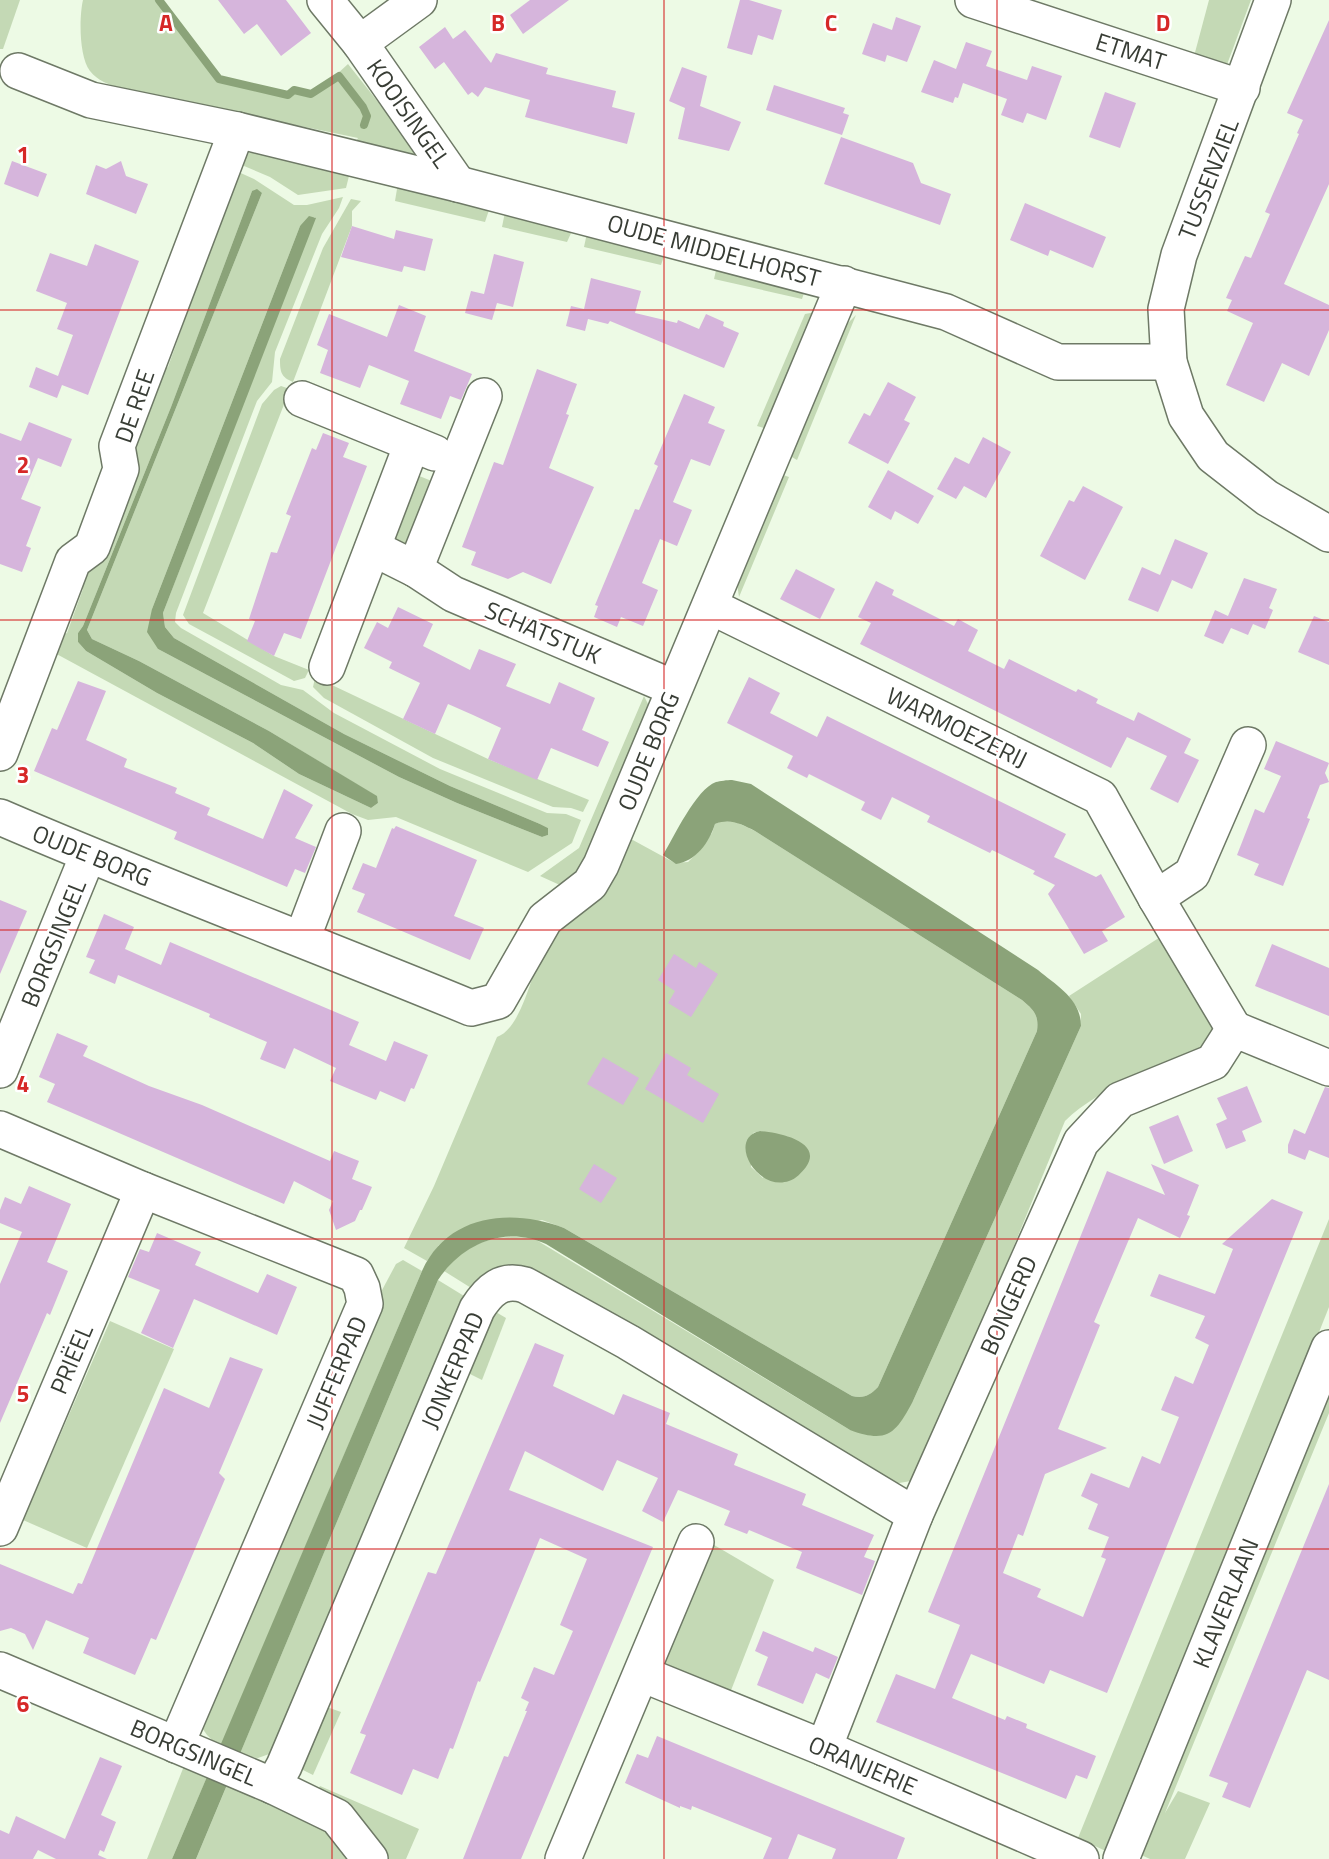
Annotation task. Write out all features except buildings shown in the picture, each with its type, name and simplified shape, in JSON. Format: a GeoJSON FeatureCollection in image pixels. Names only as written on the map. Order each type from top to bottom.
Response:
{"type":"FeatureCollection","features":[{"type":"Feature","properties":{"kind":"street","name":"KOOISINGEL"},"geometry":{"type":"LineString","coordinates":[[325,0],[360,43],[458,184]]}},
{"type":"Feature","properties":{"kind":"street","name":"KOOISINGEL"},"geometry":{"type":"LineString","coordinates":[[360,43],[419,0]]}},
{"type":"Feature","properties":{"kind":"street","name":"ETMAT"},"geometry":{"type":"LineString","coordinates":[[973,0],[1022,7],[1242,88]]}},
{"type":"Feature","properties":{"kind":"street","name":"TUSSENZIEL"},"geometry":{"type":"LineString","coordinates":[[1169,362],[1166,309],[1179,255],[1273,0]]}},
{"type":"Feature","properties":{"kind":"street","name":"OUDE MIDDELHORST"},"geometry":{"type":"LineString","coordinates":[[18,71],[91,100],[237,130],[458,184],[946,312],[1058,362],[1169,362]]}},
{"type":"Feature","properties":{"kind":"street","name":"DE REE"},"geometry":{"type":"LineString","coordinates":[[0,754],[73,561],[92,547],[121,469],[117,446],[237,130]]}},
{"type":"Feature","properties":{"kind":"street","name":"OUDE BORG"},"geometry":{"type":"LineString","coordinates":[[0,817],[88,855],[471,1008],[498,1001],[545,919],[590,884],[601,865],[844,284]]}},
{"type":"Feature","properties":{"kind":"street"},"geometry":{"type":"LineString","coordinates":[[1169,362],[1186,416],[1213,456],[1267,498],[1329,534]]}},
{"type":"Feature","properties":{"kind":"street"},"geometry":{"type":"LineString","coordinates":[[415,569],[484,396]]}},
{"type":"Feature","properties":{"kind":"street"},"geometry":{"type":"LineString","coordinates":[[302,399],[458,461]]}},
{"type":"Feature","properties":{"kind":"street"},"geometry":{"type":"LineString","coordinates":[[327,667],[412,444]]}},
{"type":"Feature","properties":{"kind":"street","name":"SCHATSTUK"},"geometry":{"type":"LineString","coordinates":[[373,548],[415,569],[453,594],[674,688]]}},
{"type":"Feature","properties":{"kind":"street","name":"WARMOEZERIJ"},"geometry":{"type":"LineString","coordinates":[[710,606],[1100,797],[1234,1029]]}},
{"type":"Feature","properties":{"kind":"street"},"geometry":{"type":"LineString","coordinates":[[1156,898],[1192,874],[1248,745]]}},
{"type":"Feature","properties":{"kind":"street"},"geometry":{"type":"LineString","coordinates":[[302,939],[343,831]]}},
{"type":"Feature","properties":{"kind":"street","name":"BORGSINGEL"},"geometry":{"type":"LineString","coordinates":[[0,1070],[88,855]]}},
{"type":"Feature","properties":{"kind":"street"},"geometry":{"type":"LineString","coordinates":[[1234,1029],[1329,1068]]}},
{"type":"Feature","properties":{"kind":"street","name":"BONGERD"},"geometry":{"type":"LineString","coordinates":[[824,1748],[915,1515],[1081,1142],[1120,1100],[1213,1062],[1234,1029]]}},
{"type":"Feature","properties":{"kind":"street","name":"JUFFERPAD"},"geometry":{"type":"LineString","coordinates":[[0,1129],[143,1190],[356,1275],[362,1288],[365,1304],[191,1751]]}},
{"type":"Feature","properties":{"kind":"street","name":"PRIËEL"},"geometry":{"type":"LineString","coordinates":[[0,1528],[143,1190]]}},
{"type":"Feature","properties":{"kind":"street","name":"JONKERPAD"},"geometry":{"type":"LineString","coordinates":[[257,1779],[284,1766],[477,1309],[483,1300],[503,1284],[514,1282],[525,1285],[617,1336],[915,1515]]}},
{"type":"Feature","properties":{"kind":"street","name":"KLAVERLAAN"},"geometry":{"type":"LineString","coordinates":[[1121,1859],[1329,1348]]}},
{"type":"Feature","properties":{"kind":"street"},"geometry":{"type":"LineString","coordinates":[[563,1859],[696,1542]]}},
{"type":"Feature","properties":{"kind":"street","name":"BORGSINGEL"},"geometry":{"type":"LineString","coordinates":[[0,1670],[257,1779],[337,1817],[370,1859]]}},
{"type":"Feature","properties":{"kind":"street","name":"ORANJERIE"},"geometry":{"type":"LineString","coordinates":[[642,1674],[824,1748],[1081,1859]]}},
{"type":"Feature","properties":{"kind":"shaded area"},"geometry":{"type":"Polygon","coordinates":[[[0,0],[20,0],[3,49],[0,49],[0,0]]]}},
{"type":"Feature","properties":{"kind":"shaded area"},"geometry":{"type":"Polygon","coordinates":[[[83,0],[157,0],[217,80],[289,97],[296,92],[313,96],[348,64],[397,126],[430,160],[354,145],[358,138],[286,123],[284,130],[262,118],[107,84],[96,77],[86,65],[81,26],[83,0]]]}},
{"type":"Feature","properties":{"kind":"shaded area"},"geometry":{"type":"Polygon","coordinates":[[[1209,0],[1251,0],[1225,70],[1193,60],[1209,0]]]}},
{"type":"Feature","properties":{"kind":"shaded area"},"geometry":{"type":"Polygon","coordinates":[[[252,152],[350,172],[346,188],[298,195],[270,177],[237,163],[241,156],[252,152]]]}},
{"type":"Feature","properties":{"kind":"shaded area"},"geometry":{"type":"Polygon","coordinates":[[[234,170],[254,179],[294,205],[343,197],[322,234],[275,352],[272,382],[257,401],[176,613],[175,622],[281,685],[303,690],[334,713],[440,769],[547,813],[566,814],[581,820],[572,843],[528,872],[396,817],[368,820],[352,814],[51,651],[56,638],[67,633],[83,589],[78,581],[157,372],[168,367],[184,322],[180,311],[234,170]],[[252,191],[171,407],[78,633],[78,642],[86,651],[157,693],[253,743],[299,774],[371,808],[378,803],[376,796],[269,731],[139,661],[92,639],[87,630],[262,193],[252,191]],[[315,217],[300,226],[152,609],[158,649],[399,777],[542,837],[548,835],[548,828],[540,824],[450,786],[344,734],[174,638],[165,627],[163,613],[315,217]]]}},
{"type":"Feature","properties":{"kind":"shaded area"},"geometry":{"type":"Polygon","coordinates":[[[398,183],[489,210],[485,222],[395,201],[398,183]]]}},
{"type":"Feature","properties":{"kind":"shaded area"},"geometry":{"type":"Polygon","coordinates":[[[257,189],[262,193],[87,630],[92,639],[139,661],[269,731],[377,796],[378,803],[371,808],[299,774],[253,743],[157,693],[86,651],[78,642],[78,633],[171,407],[252,191],[257,189]]]}},
{"type":"Feature","properties":{"kind":"shaded area"},"geometry":{"type":"Polygon","coordinates":[[[351,199],[361,201],[352,211],[352,226],[293,382],[282,374],[280,359],[323,248],[351,199]]]}},
{"type":"Feature","properties":{"kind":"shaded area"},"geometry":{"type":"Polygon","coordinates":[[[505,212],[572,231],[567,242],[502,227],[505,212]]]}},
{"type":"Feature","properties":{"kind":"shaded area"},"geometry":{"type":"Polygon","coordinates":[[[309,216],[316,218],[163,613],[165,627],[174,638],[344,734],[450,786],[540,824],[548,828],[548,835],[542,837],[399,777],[158,649],[147,632],[152,609],[300,226],[309,216]]]}},
{"type":"Feature","properties":{"kind":"shaded area"},"geometry":{"type":"Polygon","coordinates":[[[587,233],[665,253],[661,265],[584,247],[587,233]]]}},
{"type":"Feature","properties":{"kind":"shaded area"},"geometry":{"type":"Polygon","coordinates":[[[717,266],[804,293],[802,299],[714,279],[717,266]]]}},
{"type":"Feature","properties":{"kind":"shaded area"},"geometry":{"type":"Polygon","coordinates":[[[816,312],[771,430],[757,426],[805,314],[816,312]]]}},
{"type":"Feature","properties":{"kind":"shaded area"},"geometry":{"type":"Polygon","coordinates":[[[856,315],[797,460],[790,456],[840,331],[856,315]]]}},
{"type":"Feature","properties":{"kind":"shaded area"},"geometry":{"type":"Polygon","coordinates":[[[281,386],[290,389],[203,613],[274,656],[309,670],[305,678],[294,681],[189,624],[183,615],[262,404],[281,386]]]}},
{"type":"Feature","properties":{"kind":"shaded area"},"geometry":{"type":"Polygon","coordinates":[[[412,473],[439,484],[408,548],[390,543],[412,473]]]}},
{"type":"Feature","properties":{"kind":"shaded area"},"geometry":{"type":"Polygon","coordinates":[[[780,474],[789,477],[739,597],[736,577],[780,474]]]}},
{"type":"Feature","properties":{"kind":"shaded area"},"geometry":{"type":"Polygon","coordinates":[[[316,673],[334,686],[488,759],[589,800],[583,812],[553,807],[433,758],[324,698],[313,687],[316,673]]]}},
{"type":"Feature","properties":{"kind":"shaded area"},"geometry":{"type":"Polygon","coordinates":[[[644,696],[648,704],[648,723],[584,868],[562,886],[540,876],[579,848],[644,696]]]}},
{"type":"Feature","properties":{"kind":"shaded area"},"geometry":{"type":"Polygon","coordinates":[[[732,780],[751,784],[1038,970],[1067,994],[1080,1016],[1081,1026],[913,1401],[896,1428],[889,1433],[873,1436],[850,1430],[546,1244],[515,1237],[486,1241],[472,1248],[448,1267],[438,1280],[196,1859],[172,1859],[422,1271],[433,1252],[448,1237],[464,1227],[503,1218],[523,1218],[564,1228],[852,1396],[866,1396],[878,1387],[1037,1031],[1036,1017],[1033,1010],[1022,1000],[745,826],[731,822],[715,824],[701,850],[683,862],[676,864],[663,855],[686,814],[708,786],[732,780]]]}},
{"type":"Feature","properties":{"kind":"shaded area"},"geometry":{"type":"Polygon","coordinates":[[[722,821],[736,822],[755,831],[1022,1000],[1033,1010],[1036,1017],[1037,1031],[878,1387],[863,1397],[852,1396],[564,1228],[542,1220],[439,1245],[427,1261],[404,1248],[434,1186],[497,1037],[514,1022],[521,1009],[550,936],[602,880],[631,839],[675,863],[688,862],[700,850],[715,824],[722,821]],[[760,1131],[753,1133],[751,1167],[763,1178],[789,1137],[760,1131]]]}},
{"type":"Feature","properties":{"kind":"shaded area"},"geometry":{"type":"Polygon","coordinates":[[[1168,932],[1214,1023],[1213,1033],[1205,1046],[1113,1087],[1065,1121],[920,1475],[911,1481],[893,1484],[542,1279],[476,1291],[444,1271],[473,1246],[507,1237],[533,1238],[850,1430],[913,1401],[1081,1026],[1081,1014],[1069,996],[1168,932]]]}},
{"type":"Feature","properties":{"kind":"shaded area"},"geometry":{"type":"Polygon","coordinates":[[[760,1131],[777,1133],[804,1144],[810,1158],[806,1167],[796,1177],[777,1182],[766,1179],[757,1172],[746,1153],[746,1143],[750,1136],[760,1131]]]}},
{"type":"Feature","properties":{"kind":"shaded area"},"geometry":{"type":"Polygon","coordinates":[[[1329,1219],[1329,1307],[1112,1854],[1078,1838],[1329,1219]]]}},
{"type":"Feature","properties":{"kind":"shaded area"},"geometry":{"type":"Polygon","coordinates":[[[403,1260],[422,1271],[220,1748],[200,1725],[206,1704],[381,1292],[396,1264],[403,1260]]]}},
{"type":"Feature","properties":{"kind":"shaded area"},"geometry":{"type":"Polygon","coordinates":[[[438,1280],[469,1299],[272,1753],[258,1758],[239,1756],[438,1280]]]}},
{"type":"Feature","properties":{"kind":"shaded area"},"geometry":{"type":"Polygon","coordinates":[[[489,1308],[506,1318],[482,1380],[464,1371],[489,1308]]]}},
{"type":"Feature","properties":{"kind":"shaded area"},"geometry":{"type":"Polygon","coordinates":[[[110,1321],[174,1349],[87,1548],[23,1520],[110,1321]]]}},
{"type":"Feature","properties":{"kind":"shaded area"},"geometry":{"type":"Polygon","coordinates":[[[1329,1383],[1329,1413],[1165,1813],[1178,1791],[1210,1803],[1185,1859],[1150,1859],[1139,1854],[1329,1383]]]}},
{"type":"Feature","properties":{"kind":"shaded area"},"geometry":{"type":"Polygon","coordinates":[[[709,1542],[774,1580],[730,1693],[660,1661],[709,1542]]]}},
{"type":"Feature","properties":{"kind":"shaded area"},"geometry":{"type":"Polygon","coordinates":[[[321,1705],[341,1712],[313,1775],[301,1769],[321,1705]]]}},
{"type":"Feature","properties":{"kind":"shaded area"},"geometry":{"type":"Polygon","coordinates":[[[184,1766],[207,1777],[172,1859],[147,1859],[184,1766]]]}},
{"type":"Feature","properties":{"kind":"shaded area"},"geometry":{"type":"Polygon","coordinates":[[[227,1785],[322,1824],[352,1859],[196,1859],[227,1785]]]}},
{"type":"Feature","properties":{"kind":"shaded area"},"geometry":{"type":"Polygon","coordinates":[[[320,1786],[419,1829],[406,1859],[387,1859],[347,1810],[317,1792],[320,1786]]]}},
{"type":"Feature","properties":{"kind":"waterway"},"geometry":{"type":"LineString","coordinates":[[159,0],[219,79],[288,95],[294,90],[311,94],[339,76],[363,107],[367,116],[364,125]]}}]}
